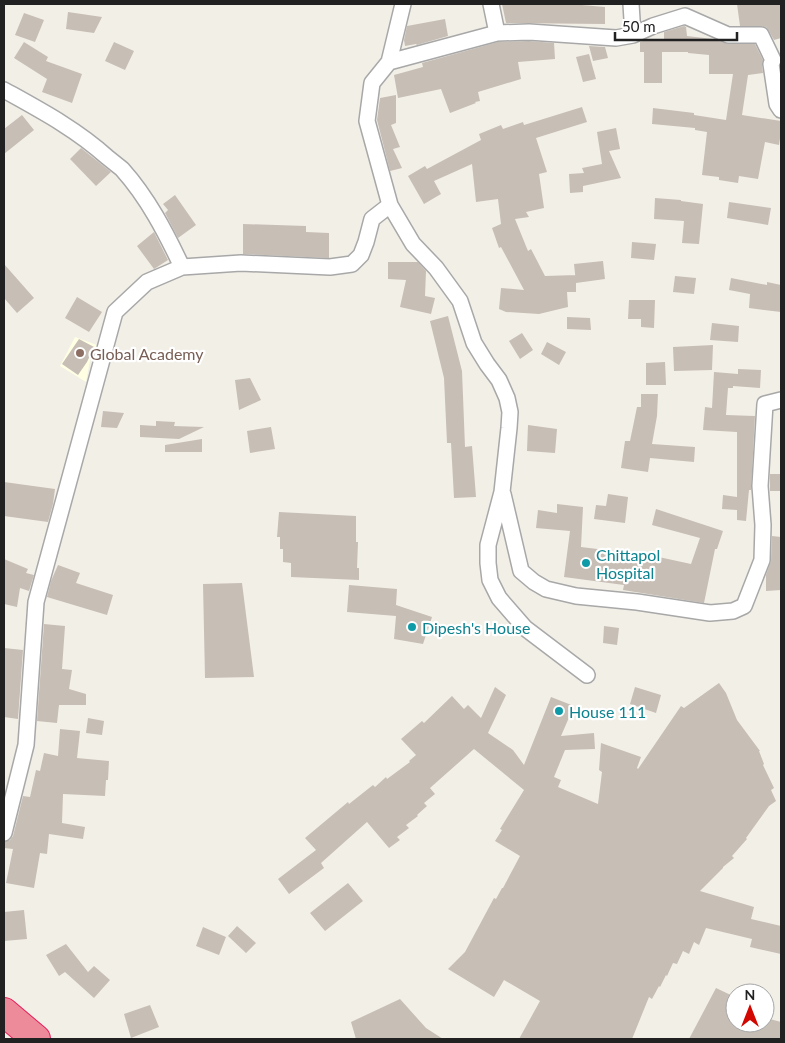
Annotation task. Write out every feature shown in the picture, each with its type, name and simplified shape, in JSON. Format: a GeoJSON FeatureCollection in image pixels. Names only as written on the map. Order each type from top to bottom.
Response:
{"type":"FeatureCollection","features":[{"type":"Feature","properties":{"kind":"highway"},"geometry":{"type":"LineString","coordinates":[[4,1012],[36,1039]]}},
{"type":"Feature","properties":{"kind":"street"},"geometry":{"type":"LineString","coordinates":[[404,4],[389,62],[372,84],[367,121],[390,205],[413,244],[436,268],[460,301],[474,343],[499,380],[507,398],[510,412],[502,492],[488,545],[490,580],[500,598],[525,628],[587,675]]}},
{"type":"Feature","properties":{"kind":"street"},"geometry":{"type":"LineString","coordinates":[[491,4],[497,33]]}},
{"type":"Feature","properties":{"kind":"street"},"geometry":{"type":"LineString","coordinates":[[631,4],[633,35]]}},
{"type":"Feature","properties":{"kind":"street"},"geometry":{"type":"LineString","coordinates":[[389,62],[497,33],[529,32],[616,38],[633,35],[653,26],[685,16],[728,35],[761,35],[773,60],[771,64],[777,104],[781,110]]}},
{"type":"Feature","properties":{"kind":"street"},"geometry":{"type":"LineString","coordinates":[[4,90],[44,112],[89,141],[121,169],[137,189],[165,232],[182,268]]}},
{"type":"Feature","properties":{"kind":"street"},"geometry":{"type":"LineString","coordinates":[[4,833],[26,745],[36,602],[115,312],[147,282],[182,268],[241,263],[330,267],[352,264],[361,255],[372,219],[390,205]]}},
{"type":"Feature","properties":{"kind":"street"},"geometry":{"type":"LineString","coordinates":[[502,492],[521,571],[546,589],[576,596],[637,602],[710,613],[733,612],[744,606],[762,560],[763,525],[760,486],[766,404],[781,400]]}},
{"type":"Feature","properties":{"kind":"shaded area","name":"Global Academy"},"geometry":{"type":"Polygon","coordinates":[[[75,337],[97,345],[90,361],[86,382],[60,366],[75,337]]]}},
{"type":"Feature","properties":{"kind":"building"},"geometry":{"type":"Polygon","coordinates":[[[502,4],[582,4],[605,7],[605,24],[506,23],[502,4]]]}},
{"type":"Feature","properties":{"kind":"building"},"geometry":{"type":"Polygon","coordinates":[[[737,4],[781,4],[781,38],[774,40],[766,27],[740,26],[737,4]]]}},
{"type":"Feature","properties":{"kind":"building"},"geometry":{"type":"Polygon","coordinates":[[[68,12],[102,17],[94,33],[66,29],[68,12]]]}},
{"type":"Feature","properties":{"kind":"building"},"geometry":{"type":"Polygon","coordinates":[[[24,13],[44,20],[35,42],[15,35],[24,13]]]}},
{"type":"Feature","properties":{"kind":"building"},"geometry":{"type":"Polygon","coordinates":[[[445,19],[448,36],[417,45],[405,46],[404,40],[407,26],[445,19]]]}},
{"type":"Feature","properties":{"kind":"building"},"geometry":{"type":"Polygon","coordinates":[[[686,27],[687,36],[713,39],[728,44],[755,44],[763,60],[763,73],[748,75],[742,115],[781,121],[781,131],[779,145],[765,142],[758,179],[739,176],[738,183],[719,180],[719,177],[702,175],[707,132],[695,130],[695,128],[652,124],[653,108],[694,113],[694,115],[726,120],[733,74],[709,74],[709,55],[688,52],[662,52],[662,83],[644,83],[644,52],[640,52],[640,42],[647,39],[664,39],[664,32],[686,27]]]}},
{"type":"Feature","properties":{"kind":"building"},"geometry":{"type":"Polygon","coordinates":[[[529,41],[554,43],[555,59],[518,62],[521,79],[478,92],[480,101],[476,103],[450,113],[441,89],[398,98],[394,75],[423,67],[422,63],[498,42],[529,41]]]}},
{"type":"Feature","properties":{"kind":"building"},"geometry":{"type":"Polygon","coordinates":[[[24,42],[48,57],[46,61],[82,74],[72,103],[42,92],[47,79],[14,58],[24,42]]]}},
{"type":"Feature","properties":{"kind":"building"},"geometry":{"type":"Polygon","coordinates":[[[114,42],[134,51],[125,70],[105,61],[114,42]]]}},
{"type":"Feature","properties":{"kind":"building"},"geometry":{"type":"Polygon","coordinates":[[[589,46],[605,47],[608,58],[593,61],[589,46]]]}},
{"type":"Feature","properties":{"kind":"building"},"geometry":{"type":"Polygon","coordinates":[[[589,54],[596,79],[583,82],[576,57],[589,54]]]}},
{"type":"Feature","properties":{"kind":"building"},"geometry":{"type":"Polygon","coordinates":[[[396,95],[396,123],[391,125],[400,147],[393,149],[402,168],[390,171],[377,120],[380,98],[396,95]]]}},
{"type":"Feature","properties":{"kind":"building"},"geometry":{"type":"Polygon","coordinates":[[[582,107],[587,122],[536,138],[547,172],[539,174],[544,208],[526,212],[529,217],[515,219],[528,251],[531,249],[545,276],[576,275],[576,292],[567,292],[568,307],[539,314],[506,312],[499,309],[501,288],[524,290],[501,247],[499,248],[492,228],[501,224],[498,199],[476,202],[472,164],[434,181],[441,194],[424,204],[408,176],[425,166],[427,169],[481,140],[479,134],[501,125],[503,129],[523,122],[524,125],[582,107]]]}},
{"type":"Feature","properties":{"kind":"building"},"geometry":{"type":"Polygon","coordinates":[[[22,115],[34,130],[4,154],[4,129],[22,115]]]}},
{"type":"Feature","properties":{"kind":"building"},"geometry":{"type":"Polygon","coordinates":[[[616,128],[620,149],[609,151],[621,178],[583,186],[583,192],[570,193],[569,174],[584,173],[582,168],[602,164],[597,132],[616,128]]]}},
{"type":"Feature","properties":{"kind":"building"},"geometry":{"type":"Polygon","coordinates":[[[81,148],[111,172],[96,186],[70,159],[81,148]]]}},
{"type":"Feature","properties":{"kind":"building"},"geometry":{"type":"Polygon","coordinates":[[[175,195],[196,225],[178,238],[165,213],[168,210],[163,204],[175,195]]]}},
{"type":"Feature","properties":{"kind":"building"},"geometry":{"type":"Polygon","coordinates":[[[655,198],[703,204],[699,244],[682,243],[684,221],[654,219],[655,198]]]}},
{"type":"Feature","properties":{"kind":"building"},"geometry":{"type":"Polygon","coordinates":[[[729,202],[771,208],[768,225],[727,218],[729,202]]]}},
{"type":"Feature","properties":{"kind":"building"},"geometry":{"type":"Polygon","coordinates":[[[243,224],[306,226],[306,232],[329,233],[329,258],[243,254],[243,224]]]}},
{"type":"Feature","properties":{"kind":"building"},"geometry":{"type":"Polygon","coordinates":[[[154,232],[168,260],[154,269],[137,246],[154,232]]]}},
{"type":"Feature","properties":{"kind":"building"},"geometry":{"type":"Polygon","coordinates":[[[632,242],[656,244],[654,260],[631,258],[632,242]]]}},
{"type":"Feature","properties":{"kind":"building"},"geometry":{"type":"Polygon","coordinates":[[[603,261],[605,279],[576,283],[574,264],[603,261]]]}},
{"type":"Feature","properties":{"kind":"building"},"geometry":{"type":"Polygon","coordinates":[[[388,262],[418,262],[426,271],[425,296],[435,298],[431,314],[400,307],[406,280],[388,279],[388,262]]]}},
{"type":"Feature","properties":{"kind":"building"},"geometry":{"type":"Polygon","coordinates":[[[4,264],[34,298],[17,313],[4,298],[4,264]]]}},
{"type":"Feature","properties":{"kind":"building"},"geometry":{"type":"Polygon","coordinates":[[[675,276],[696,278],[694,294],[673,292],[675,276]]]}},
{"type":"Feature","properties":{"kind":"building"},"geometry":{"type":"Polygon","coordinates":[[[731,278],[767,285],[767,282],[781,285],[781,312],[749,308],[750,294],[729,290],[731,278]]]}},
{"type":"Feature","properties":{"kind":"building"},"geometry":{"type":"Polygon","coordinates":[[[77,297],[102,312],[89,332],[65,318],[77,297]]]}},
{"type":"Feature","properties":{"kind":"building"},"geometry":{"type":"Polygon","coordinates":[[[629,300],[655,300],[654,328],[641,327],[641,319],[628,319],[629,300]]]}},
{"type":"Feature","properties":{"kind":"building"},"geometry":{"type":"Polygon","coordinates":[[[448,316],[462,371],[465,447],[472,446],[476,497],[454,498],[451,443],[447,443],[444,378],[430,321],[448,316]]]}},
{"type":"Feature","properties":{"kind":"building"},"geometry":{"type":"Polygon","coordinates":[[[567,317],[590,318],[591,330],[567,329],[567,317]]]}},
{"type":"Feature","properties":{"kind":"building"},"geometry":{"type":"Polygon","coordinates":[[[712,323],[739,326],[738,342],[710,340],[712,323]]]}},
{"type":"Feature","properties":{"kind":"building"},"geometry":{"type":"Polygon","coordinates":[[[522,333],[533,350],[520,359],[509,341],[522,333]]]}},
{"type":"Feature","properties":{"kind":"building","name":"Global Academy"},"geometry":{"type":"Polygon","coordinates":[[[79,339],[94,347],[78,375],[62,364],[79,339]]]}},
{"type":"Feature","properties":{"kind":"building"},"geometry":{"type":"Polygon","coordinates":[[[547,342],[566,352],[559,365],[541,354],[547,342]]]}},
{"type":"Feature","properties":{"kind":"building"},"geometry":{"type":"Polygon","coordinates":[[[713,345],[712,370],[674,371],[673,347],[713,345]]]}},
{"type":"Feature","properties":{"kind":"building"},"geometry":{"type":"Polygon","coordinates":[[[665,362],[666,385],[646,385],[646,363],[665,362]]]}},
{"type":"Feature","properties":{"kind":"building"},"geometry":{"type":"Polygon","coordinates":[[[738,369],[761,370],[760,388],[733,386],[733,388],[728,388],[726,415],[755,416],[751,490],[749,490],[746,521],[737,520],[737,510],[722,509],[723,495],[737,497],[737,432],[703,430],[705,407],[712,408],[714,372],[738,374],[738,369]]]}},
{"type":"Feature","properties":{"kind":"building"},"geometry":{"type":"Polygon","coordinates":[[[250,378],[261,400],[239,410],[235,380],[250,378]]]}},
{"type":"Feature","properties":{"kind":"building"},"geometry":{"type":"Polygon","coordinates":[[[641,394],[658,394],[657,416],[652,444],[695,447],[694,462],[650,458],[648,472],[621,468],[625,441],[630,441],[637,407],[641,407],[641,394]]]}},
{"type":"Feature","properties":{"kind":"building"},"geometry":{"type":"Polygon","coordinates":[[[103,411],[124,413],[117,428],[101,427],[103,411]]]}},
{"type":"Feature","properties":{"kind":"building"},"geometry":{"type":"Polygon","coordinates":[[[156,421],[175,422],[174,426],[204,427],[179,439],[140,437],[140,425],[156,426],[156,421]]]}},
{"type":"Feature","properties":{"kind":"building"},"geometry":{"type":"Polygon","coordinates":[[[528,425],[557,429],[555,453],[527,451],[528,425]]]}},
{"type":"Feature","properties":{"kind":"building"},"geometry":{"type":"Polygon","coordinates":[[[271,427],[275,449],[250,453],[247,431],[271,427]]]}},
{"type":"Feature","properties":{"kind":"building"},"geometry":{"type":"Polygon","coordinates":[[[202,439],[202,452],[165,452],[165,445],[202,439]]]}},
{"type":"Feature","properties":{"kind":"building"},"geometry":{"type":"Polygon","coordinates":[[[770,474],[781,474],[781,491],[770,491],[770,474]]]}},
{"type":"Feature","properties":{"kind":"building"},"geometry":{"type":"Polygon","coordinates":[[[4,482],[55,489],[48,522],[4,516],[4,482]]]}},
{"type":"Feature","properties":{"kind":"building"},"geometry":{"type":"Polygon","coordinates":[[[608,494],[628,497],[625,523],[594,519],[596,505],[606,506],[608,494]]]}},
{"type":"Feature","properties":{"kind":"building"},"geometry":{"type":"Polygon","coordinates":[[[557,504],[583,507],[581,547],[630,553],[631,551],[691,564],[700,538],[652,525],[656,509],[723,531],[717,549],[715,549],[704,603],[623,590],[624,585],[564,577],[570,531],[536,528],[538,510],[557,513],[557,504]]]}},
{"type":"Feature","properties":{"kind":"building"},"geometry":{"type":"Polygon","coordinates":[[[279,512],[356,516],[359,580],[291,577],[291,563],[283,562],[283,549],[280,549],[280,537],[277,537],[279,512]]]}},
{"type":"Feature","properties":{"kind":"building"},"geometry":{"type":"Polygon","coordinates":[[[772,536],[781,537],[781,590],[766,591],[766,575],[771,561],[772,536]]]}},
{"type":"Feature","properties":{"kind":"building"},"geometry":{"type":"Polygon","coordinates":[[[4,559],[28,569],[26,573],[34,575],[29,591],[20,588],[17,607],[4,604],[4,559]]]}},
{"type":"Feature","properties":{"kind":"building"},"geometry":{"type":"Polygon","coordinates":[[[58,565],[80,573],[76,583],[113,595],[107,615],[47,597],[58,565]]]}},
{"type":"Feature","properties":{"kind":"building"},"geometry":{"type":"Polygon","coordinates":[[[242,583],[254,677],[205,678],[203,584],[242,583]]]}},
{"type":"Feature","properties":{"kind":"building"},"geometry":{"type":"Polygon","coordinates":[[[349,585],[397,589],[396,605],[432,617],[423,644],[394,639],[396,616],[347,612],[349,585]]]}},
{"type":"Feature","properties":{"kind":"building"},"geometry":{"type":"Polygon","coordinates":[[[44,624],[65,626],[62,669],[72,670],[69,689],[86,694],[86,705],[59,705],[57,723],[37,721],[44,624]]]}},
{"type":"Feature","properties":{"kind":"building"},"geometry":{"type":"Polygon","coordinates":[[[604,626],[619,628],[617,645],[603,643],[604,626]]]}},
{"type":"Feature","properties":{"kind":"building"},"geometry":{"type":"Polygon","coordinates":[[[4,648],[23,650],[18,719],[4,717],[4,648]]]}},
{"type":"Feature","properties":{"kind":"building"},"geometry":{"type":"Polygon","coordinates":[[[719,683],[726,693],[737,720],[760,751],[763,765],[774,788],[771,790],[776,801],[769,806],[747,839],[732,856],[734,858],[700,891],[754,907],[751,919],[781,926],[781,954],[750,947],[752,939],[706,928],[699,945],[694,942],[689,954],[683,951],[677,964],[673,963],[652,999],[649,997],[632,1039],[519,1039],[540,1001],[504,980],[494,997],[448,969],[465,952],[494,898],[496,899],[503,888],[520,856],[495,841],[502,830],[500,829],[524,790],[474,749],[430,788],[435,794],[424,803],[427,806],[406,825],[409,828],[397,837],[400,840],[389,848],[367,822],[321,863],[324,868],[289,894],[278,879],[316,850],[305,838],[348,802],[349,804],[373,785],[375,787],[386,777],[387,779],[410,762],[416,755],[401,739],[422,721],[424,723],[452,696],[464,709],[468,705],[481,718],[495,687],[506,695],[488,733],[513,750],[524,765],[551,697],[574,706],[561,736],[594,733],[595,749],[565,750],[554,777],[561,780],[558,787],[598,804],[602,772],[599,770],[601,743],[641,757],[638,769],[681,706],[684,708],[719,683]]]}},
{"type":"Feature","properties":{"kind":"building"},"geometry":{"type":"Polygon","coordinates":[[[635,687],[661,695],[656,713],[630,704],[635,687]]]}},
{"type":"Feature","properties":{"kind":"building"},"geometry":{"type":"Polygon","coordinates":[[[88,718],[104,721],[102,735],[86,733],[88,718]]]}},
{"type":"Feature","properties":{"kind":"building"},"geometry":{"type":"Polygon","coordinates":[[[60,729],[80,731],[77,758],[109,761],[105,796],[63,794],[62,823],[85,827],[83,839],[49,834],[47,854],[40,853],[34,888],[6,883],[13,849],[4,848],[4,842],[10,840],[13,836],[23,796],[30,797],[36,770],[40,771],[44,753],[58,756],[60,729]]]}},
{"type":"Feature","properties":{"kind":"building"},"geometry":{"type":"Polygon","coordinates":[[[348,883],[363,901],[325,931],[310,913],[348,883]]]}},
{"type":"Feature","properties":{"kind":"building"},"geometry":{"type":"Polygon","coordinates":[[[24,910],[27,939],[4,941],[4,912],[24,910]]]}},
{"type":"Feature","properties":{"kind":"building"},"geometry":{"type":"Polygon","coordinates":[[[237,926],[256,943],[246,953],[228,936],[237,926]]]}},
{"type":"Feature","properties":{"kind":"building"},"geometry":{"type":"Polygon","coordinates":[[[203,927],[226,937],[219,955],[196,946],[203,927]]]}},
{"type":"Feature","properties":{"kind":"building"},"geometry":{"type":"Polygon","coordinates":[[[66,944],[88,972],[94,966],[110,980],[94,998],[65,972],[59,976],[46,955],[66,944]]]}},
{"type":"Feature","properties":{"kind":"building"},"geometry":{"type":"Polygon","coordinates":[[[716,988],[725,992],[725,1033],[775,1033],[775,1020],[781,1022],[781,1039],[689,1039],[716,988]]]}},
{"type":"Feature","properties":{"kind":"building"},"geometry":{"type":"Polygon","coordinates":[[[400,999],[426,1028],[443,1039],[356,1039],[351,1022],[400,999]]]}},
{"type":"Feature","properties":{"kind":"building"},"geometry":{"type":"Polygon","coordinates":[[[150,1005],[159,1027],[131,1038],[124,1014],[150,1005]]]}},
{"type":"Feature","properties":{"kind":"place","name":"Global Academy"},"geometry":{"type":"Point","coordinates":[80,353]}},
{"type":"Feature","properties":{"kind":"place","name":"Chittapol Hospital"},"geometry":{"type":"Point","coordinates":[586,563]}},
{"type":"Feature","properties":{"kind":"place","name":"Dipesh's House"},"geometry":{"type":"Point","coordinates":[412,627]}},
{"type":"Feature","properties":{"kind":"place","name":"House 111"},"geometry":{"type":"Point","coordinates":[559,711]}}]}
